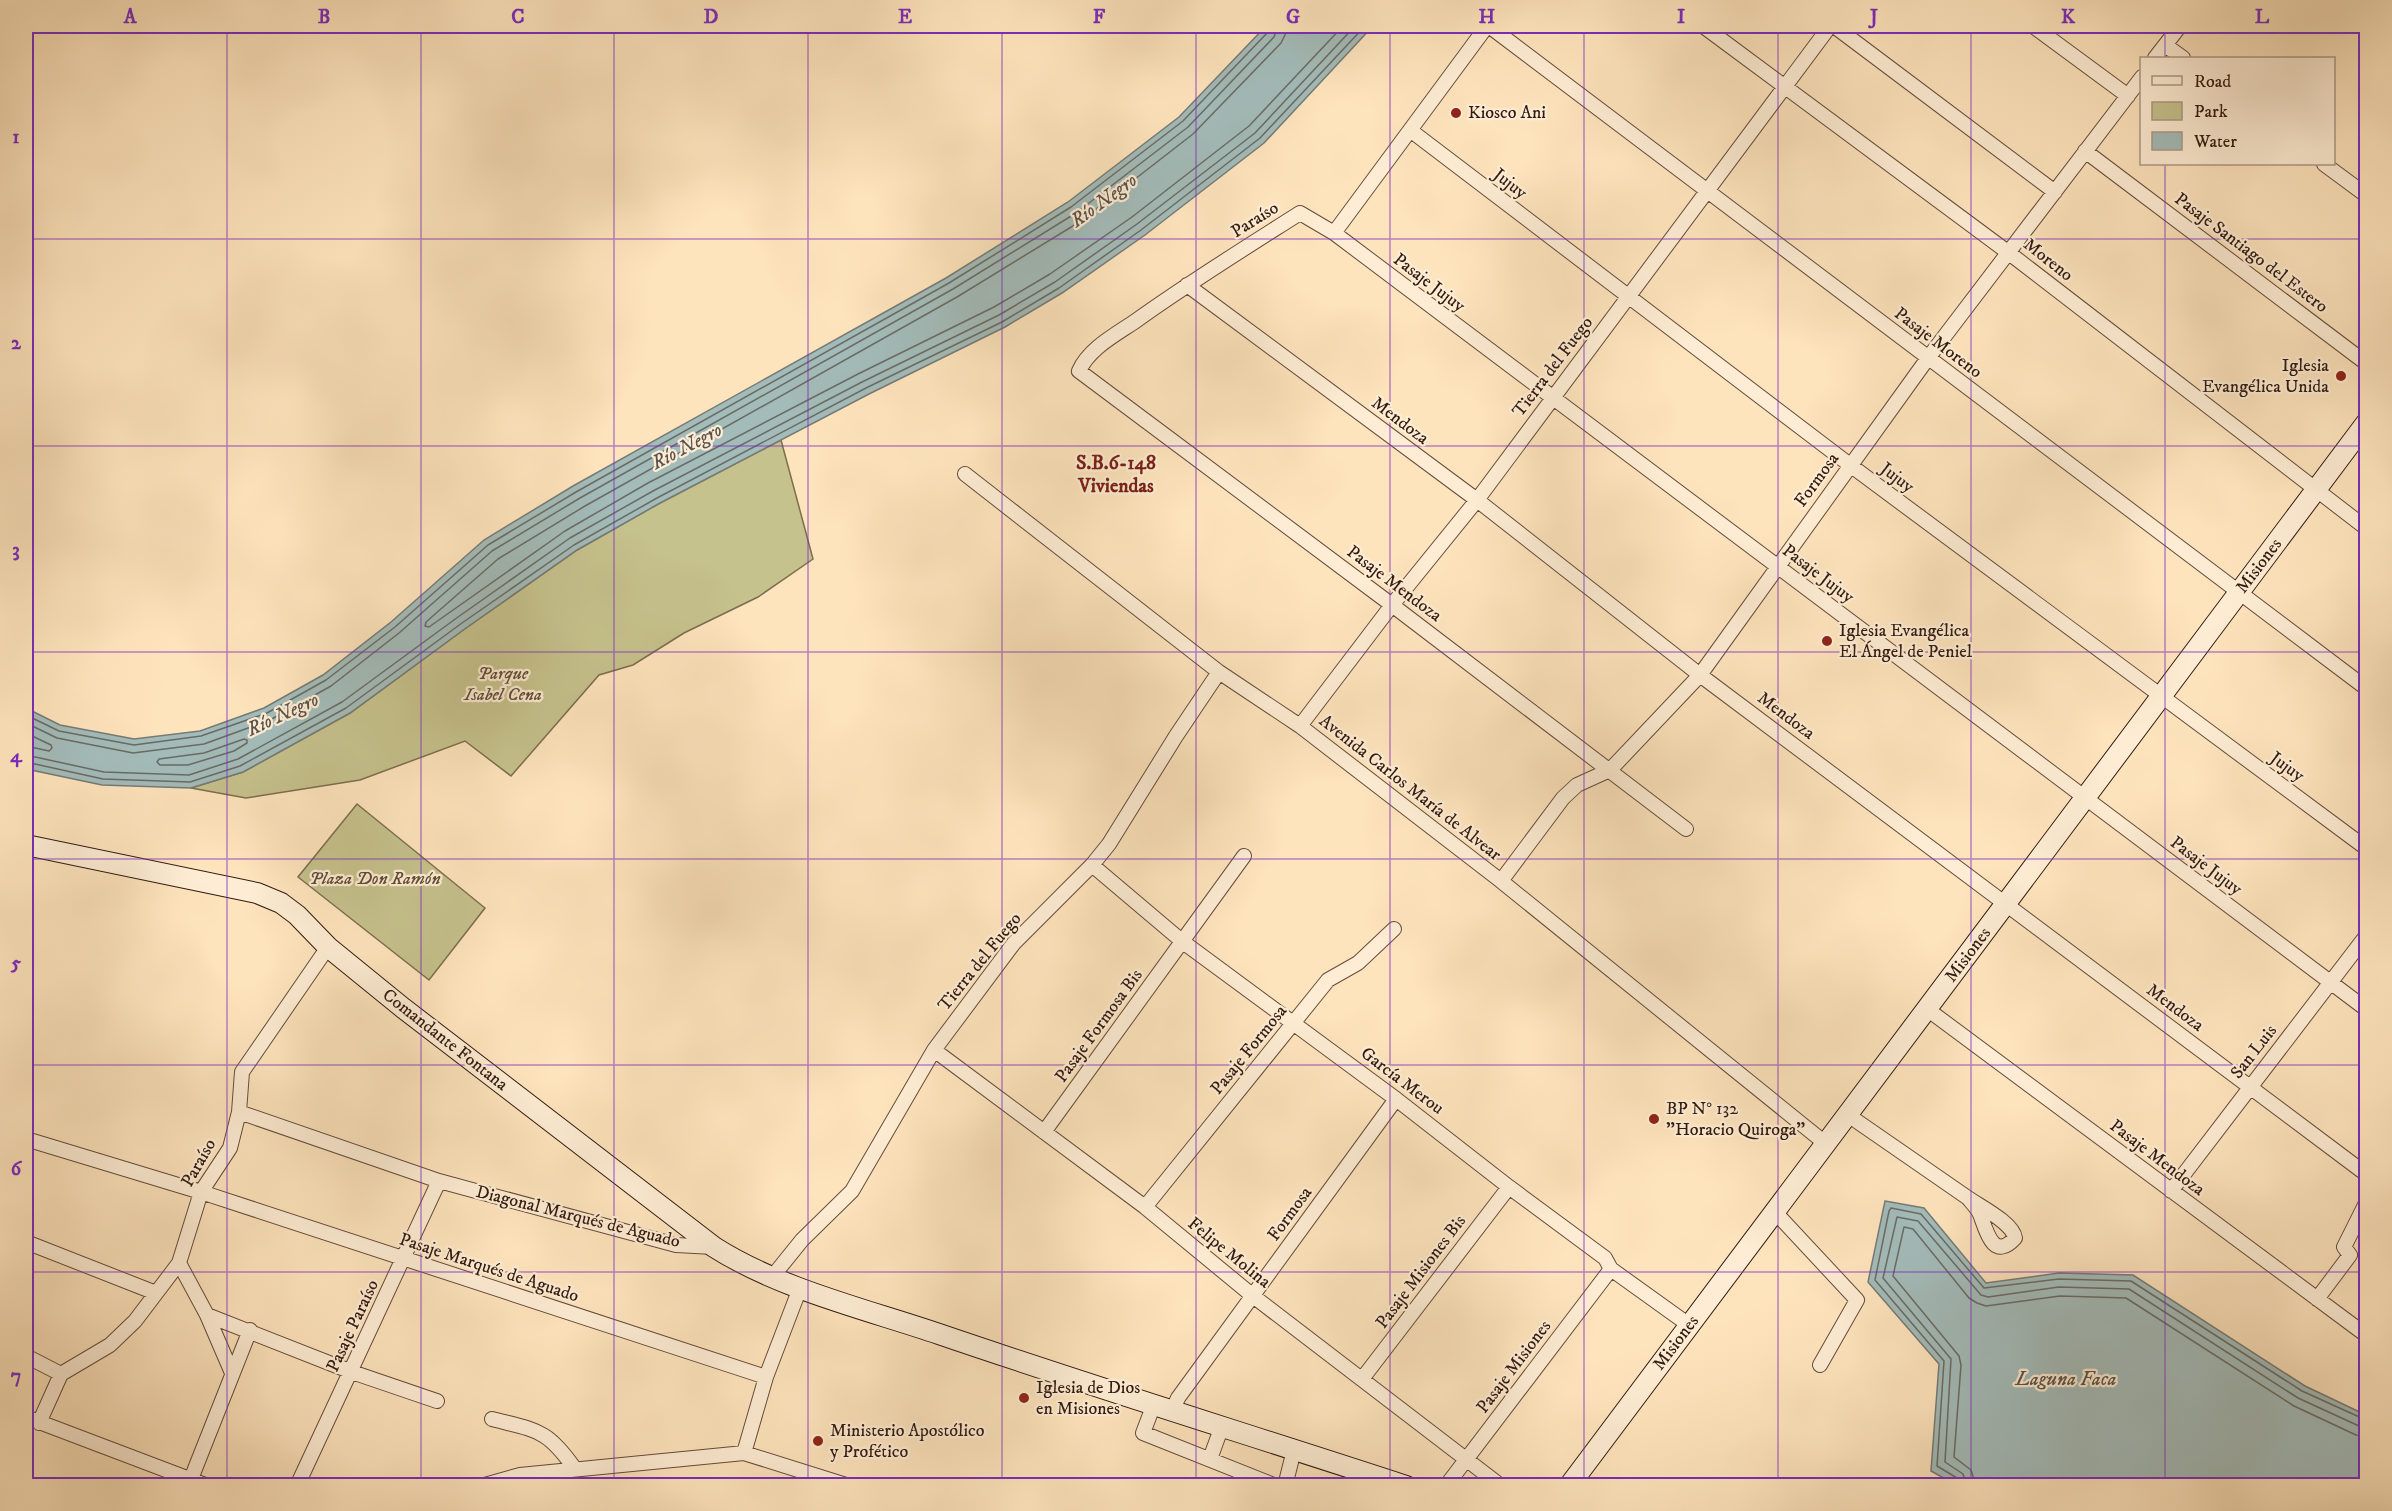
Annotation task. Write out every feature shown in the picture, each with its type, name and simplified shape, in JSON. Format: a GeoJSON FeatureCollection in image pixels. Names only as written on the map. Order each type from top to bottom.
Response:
{"type":"FeatureCollection","features":[{"type":"Feature","properties":{"kind":"street"},"geometry":{"type":"LineString","coordinates":[[1334,234],[1488,26]]}},
{"type":"Feature","properties":{"kind":"street","name":"Pasaje Moreno"},"geometry":{"type":"LineString","coordinates":[[1488,26],[2367,688]]}},
{"type":"Feature","properties":{"kind":"street","name":"Moreno"},"geometry":{"type":"LineString","coordinates":[[1703,26],[2008,253],[2367,528]]}},
{"type":"Feature","properties":{"kind":"street"},"geometry":{"type":"LineString","coordinates":[[1832,26],[2055,192]]}},
{"type":"Feature","properties":{"kind":"street","name":"Tierra del Fuego"},"geometry":{"type":"LineString","coordinates":[[1300,726],[1392,605],[1477,500],[1627,296],[1832,26]]}},
{"type":"Feature","properties":{"kind":"street"},"geometry":{"type":"LineString","coordinates":[[2033,26],[2128,96]]}},
{"type":"Feature","properties":{"kind":"street"},"geometry":{"type":"LineString","coordinates":[[2156,57],[2180,26]]}},
{"type":"Feature","properties":{"kind":"street"},"geometry":{"type":"LineString","coordinates":[[2361,26],[2367,29]]}},
{"type":"Feature","properties":{"kind":"street"},"geometry":{"type":"LineString","coordinates":[[2165,45],[2182,57]]}},
{"type":"Feature","properties":{"kind":"street","name":"Formosa"},"geometry":{"type":"LineString","coordinates":[[1501,881],[1563,798],[1576,785],[1610,770],[1700,675],[1928,358],[2140,80]]}},
{"type":"Feature","properties":{"kind":"street","name":"Jujuy"},"geometry":{"type":"LineString","coordinates":[[1410,130],[1850,465],[2367,848]]}},
{"type":"Feature","properties":{"kind":"street","name":"Pasaje Santiago del Estero"},"geometry":{"type":"LineString","coordinates":[[2085,151],[2367,363]]}},
{"type":"Feature","properties":{"kind":"street"},"geometry":{"type":"LineString","coordinates":[[2325,165],[2367,195]]}},
{"type":"Feature","properties":{"kind":"street","name":"Paraíso"},"geometry":{"type":"LineString","coordinates":[[1079,370],[1084,360],[1099,347],[1187,285],[1300,213],[1334,234]]}},
{"type":"Feature","properties":{"kind":"street","name":"Pasaje Jujuy"},"geometry":{"type":"LineString","coordinates":[[1334,234],[2367,1009]]}},
{"type":"Feature","properties":{"kind":"street","name":"Mendoza"},"geometry":{"type":"LineString","coordinates":[[1187,285],[1477,500],[1700,675],[2367,1174]]}},
{"type":"Feature","properties":{"kind":"street","name":"Pasaje Mendoza"},"geometry":{"type":"LineString","coordinates":[[1079,370],[1686,828]]}},
{"type":"Feature","properties":{"kind":"street","name":"Misiones"},"geometry":{"type":"LineString","coordinates":[[1569,1485],[2367,423]]}},
{"type":"Feature","properties":{"kind":"street","name":"Avenida Carlos María de Alvear"},"geometry":{"type":"LineString","coordinates":[[965,474],[1219,672],[1300,726],[1501,881],[1825,1143]]}},
{"type":"Feature","properties":{"kind":"street","name":"Tierra del Fuego"},"geometry":{"type":"LineString","coordinates":[[772,1276],[802,1240],[852,1191],[934,1050],[1014,943],[1092,865],[1109,844],[1219,672]]}},
{"type":"Feature","properties":{"kind":"street","name":"Comandante Fontana"},"geometry":{"type":"LineString","coordinates":[[26,846],[160,871],[257,893],[281,903],[297,915],[328,947],[403,1008],[714,1247]]}},
{"type":"Feature","properties":{"kind":"street","name":"Pasaje Formosa Bis"},"geometry":{"type":"LineString","coordinates":[[1044,1132],[1244,856]]}},
{"type":"Feature","properties":{"kind":"street","name":"García Merou"},"geometry":{"type":"LineString","coordinates":[[1092,865],[1183,942],[1396,1099],[1605,1258],[1611,1269],[1689,1325]]}},
{"type":"Feature","properties":{"kind":"street","name":"Pasaje Formosa"},"geometry":{"type":"LineString","coordinates":[[1145,1207],[1328,980],[1358,963],[1394,929]]}},
{"type":"Feature","properties":{"kind":"street","name":"San Luis"},"geometry":{"type":"LineString","coordinates":[[2171,1191],[2367,936]]}},
{"type":"Feature","properties":{"kind":"street","name":"Paraíso"},"geometry":{"type":"LineString","coordinates":[[179,1263],[201,1192],[230,1148],[239,1112],[242,1072],[328,947]]}},
{"type":"Feature","properties":{"kind":"street","name":"Pasaje Mendoza"},"geometry":{"type":"LineString","coordinates":[[1927,1009],[2367,1335]]}},
{"type":"Feature","properties":{"kind":"street","name":"Felipe Molina"},"geometry":{"type":"LineString","coordinates":[[934,1050],[1145,1207],[1253,1296],[1501,1485]]}},
{"type":"Feature","properties":{"kind":"street","name":"Formosa"},"geometry":{"type":"LineString","coordinates":[[1173,1410],[1178,1398],[1396,1099]]}},
{"type":"Feature","properties":{"kind":"street","name":"Diagonal Marqués de Aguado"},"geometry":{"type":"LineString","coordinates":[[239,1112],[439,1181],[676,1245],[714,1247],[736,1261],[800,1288],[1406,1485]]}},
{"type":"Feature","properties":{"kind":"street"},"geometry":{"type":"LineString","coordinates":[[1848,1115],[1968,1198]]}},
{"type":"Feature","properties":{"kind":"street"},"geometry":{"type":"LineString","coordinates":[[26,1139],[201,1192]]}},
{"type":"Feature","properties":{"kind":"street","name":"Pasaje Paraíso"},"geometry":{"type":"LineString","coordinates":[[297,1485],[352,1372],[439,1181]]}},
{"type":"Feature","properties":{"kind":"street","name":"Pasaje Misiones Bis"},"geometry":{"type":"LineString","coordinates":[[1362,1379],[1509,1187]]}},
{"type":"Feature","properties":{"kind":"street","name":"Pasaje Marqués de Aguado"},"geometry":{"type":"LineString","coordinates":[[201,1192],[766,1377]]}},
{"type":"Feature","properties":{"kind":"street"},"geometry":{"type":"LineString","coordinates":[[2317,1299],[2350,1256],[2344,1247],[2367,1203]]}},
{"type":"Feature","properties":{"kind":"street"},"geometry":{"type":"LineString","coordinates":[[1774,1211],[1857,1300],[1820,1365]]}},
{"type":"Feature","properties":{"kind":"street"},"geometry":{"type":"LineString","coordinates":[[26,1242],[156,1293]]}},
{"type":"Feature","properties":{"kind":"street"},"geometry":{"type":"LineString","coordinates":[[39,1423],[62,1374],[110,1345],[135,1321],[179,1263],[207,1315],[232,1373]]}},
{"type":"Feature","properties":{"kind":"street","name":"Pasaje Misiones"},"geometry":{"type":"LineString","coordinates":[[1446,1485],[1611,1269]]}},
{"type":"Feature","properties":{"kind":"street"},"geometry":{"type":"LineString","coordinates":[[744,1453],[766,1377],[800,1288]]}},
{"type":"Feature","properties":{"kind":"street"},"geometry":{"type":"LineString","coordinates":[[207,1315],[352,1372],[437,1401]]}},
{"type":"Feature","properties":{"kind":"street"},"geometry":{"type":"LineString","coordinates":[[191,1479],[250,1330]]}},
{"type":"Feature","properties":{"kind":"street"},"geometry":{"type":"LineString","coordinates":[[26,1356],[62,1374]]}},
{"type":"Feature","properties":{"kind":"street"},"geometry":{"type":"LineString","coordinates":[[1154,1404],[1143,1433],[1276,1485]]}},
{"type":"Feature","properties":{"kind":"street"},"geometry":{"type":"LineString","coordinates":[[26,1417],[207,1485]]}},
{"type":"Feature","properties":{"kind":"street"},"geometry":{"type":"LineString","coordinates":[[492,1419],[538,1430],[557,1444],[575,1469]]}},
{"type":"Feature","properties":{"kind":"street"},"geometry":{"type":"LineString","coordinates":[[1210,1459],[1222,1426]]}},
{"type":"Feature","properties":{"kind":"street"},"geometry":{"type":"LineString","coordinates":[[1285,1485],[1294,1450]]}},
{"type":"Feature","properties":{"kind":"street"},"geometry":{"type":"LineString","coordinates":[[481,1485],[520,1475],[744,1453],[849,1485]]}},
{"type":"Feature","properties":{"kind":"green space","name":"Parque Isabel Cena"},"geometry":{"type":"Polygon","coordinates":[[[781,440],[813,559],[758,597],[684,633],[633,665],[599,675],[511,776],[465,741],[360,780],[246,798],[191,788],[243,772],[350,713],[577,550],[660,503],[781,440]]]}},
{"type":"Feature","properties":{"kind":"green space","name":"Plaza Don Ramón"},"geometry":{"type":"Polygon","coordinates":[[[357,804],[485,908],[429,980],[298,877],[357,804]]]}},
{"type":"Feature","properties":{"kind":"water","name":"Río Negro"},"geometry":{"type":"Polygon","coordinates":[[[1266,26],[1373,26],[1264,143],[1145,235],[1062,293],[1005,327],[869,394],[660,503],[577,550],[350,713],[243,772],[191,788],[102,785],[26,767],[26,708],[60,725],[134,739],[200,731],[264,708],[323,675],[391,622],[484,540],[573,486],[946,278],[1068,202],[1179,117],[1266,26]]]}},
{"type":"Feature","properties":{"kind":"water","name":"Laguna Faca"},"geometry":{"type":"Polygon","coordinates":[[[1885,1201],[1924,1208],[1986,1283],[2059,1273],[2133,1275],[2305,1386],[2366,1415],[2366,1485],[1958,1486],[1931,1471],[1939,1364],[1868,1282],[1885,1201]]]}},
{"type":"Feature","properties":{"kind":"place","name":"Kiosco Ani"},"geometry":{"type":"Point","coordinates":[1456,113]}},
{"type":"Feature","properties":{"kind":"place","name":"Iglesia Evangélica Unida"},"geometry":{"type":"Point","coordinates":[2341,376]}},
{"type":"Feature","properties":{"kind":"place","name":"Iglesia Evangélica El Ángel de Peniel"},"geometry":{"type":"Point","coordinates":[1827,641]}},
{"type":"Feature","properties":{"kind":"place","name":"BP N° 132 \"Horacio Quiroga\""},"geometry":{"type":"Point","coordinates":[1654,1119]}},
{"type":"Feature","properties":{"kind":"place","name":"Iglesia de Dios en Misiones"},"geometry":{"type":"Point","coordinates":[1024,1398]}},
{"type":"Feature","properties":{"kind":"place","name":"Ministerio Apostólico y Profético"},"geometry":{"type":"Point","coordinates":[818,1441]}},
{"type":"Feature","properties":{"kind":"district","name":"S.B.6-148 Viviendas"},"geometry":{"type":"Point","coordinates":[1116,474]}}]}
